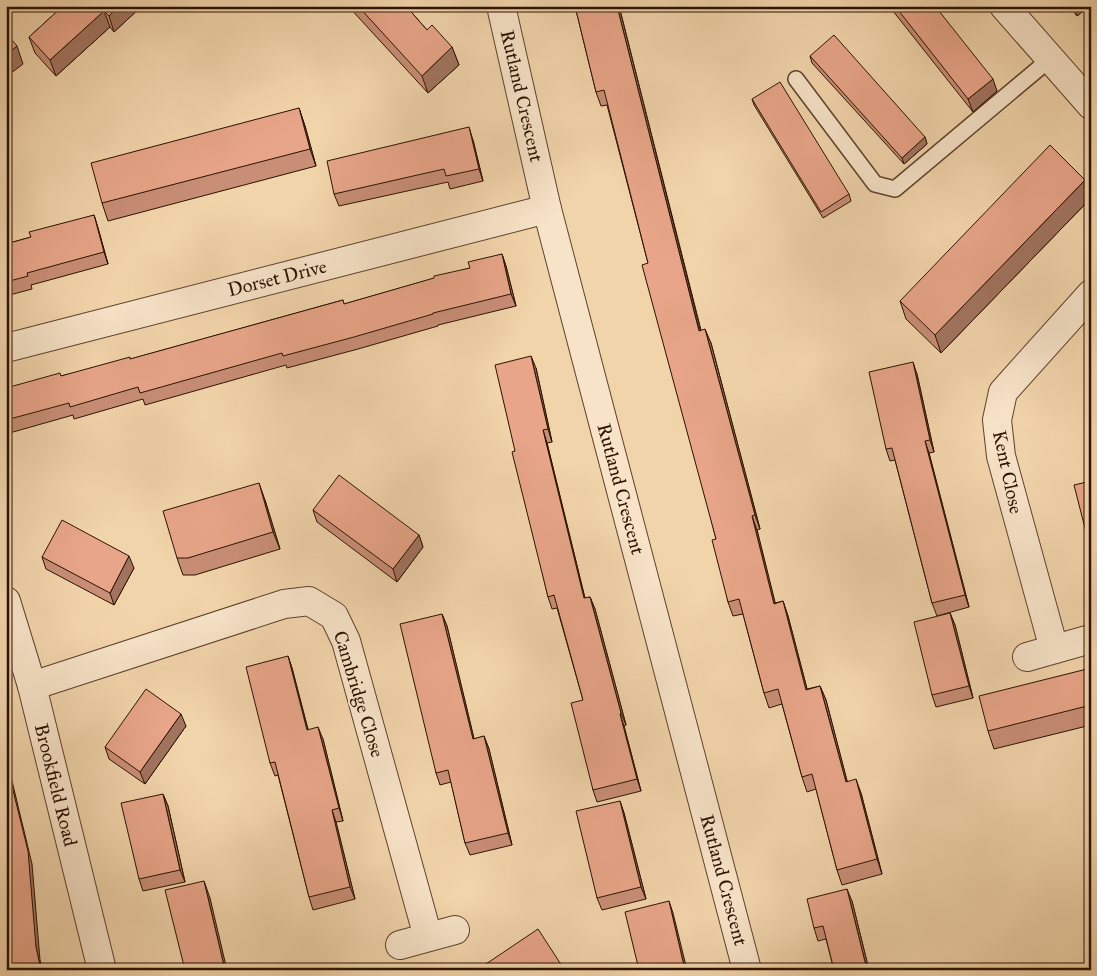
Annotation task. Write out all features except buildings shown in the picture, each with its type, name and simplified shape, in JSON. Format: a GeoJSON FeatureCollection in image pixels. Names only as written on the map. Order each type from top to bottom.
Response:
{"type":"FeatureCollection","features":[{"type":"Feature","properties":{"kind":"street","name":"Rutland Crescent"},"geometry":{"type":"LineString","coordinates":[[501,6],[547,209],[747,970]]}},
{"type":"Feature","properties":{"kind":"street"},"geometry":{"type":"LineString","coordinates":[[1004,6],[1091,105]]}},
{"type":"Feature","properties":{"kind":"street","name":"Dorset Drive"},"geometry":{"type":"LineString","coordinates":[[6,348],[547,209]]}},
{"type":"Feature","properties":{"kind":"street","name":"Kent Close"},"geometry":{"type":"LineString","coordinates":[[1054,649],[1001,456],[997,420],[1003,392],[1091,294]]}},
{"type":"Feature","properties":{"kind":"street","name":"Cambridge Close"},"geometry":{"type":"LineString","coordinates":[[32,686],[284,604],[309,601],[334,616],[346,641],[428,937]]}},
{"type":"Feature","properties":{"kind":"street","name":"Brookfield Road"},"geometry":{"type":"LineString","coordinates":[[6,602],[32,686],[102,970]]}},
{"type":"Feature","properties":{"kind":"street"},"geometry":{"type":"LineString","coordinates":[[1027,657],[1087,640]]}},
{"type":"Feature","properties":{"kind":"street"},"geometry":{"type":"LineString","coordinates":[[400,945],[454,930]]}},
{"type":"Feature","properties":{"kind":"lane"},"geometry":{"type":"LineString","coordinates":[[796,78],[875,184],[896,189],[1050,59]]}}]}
